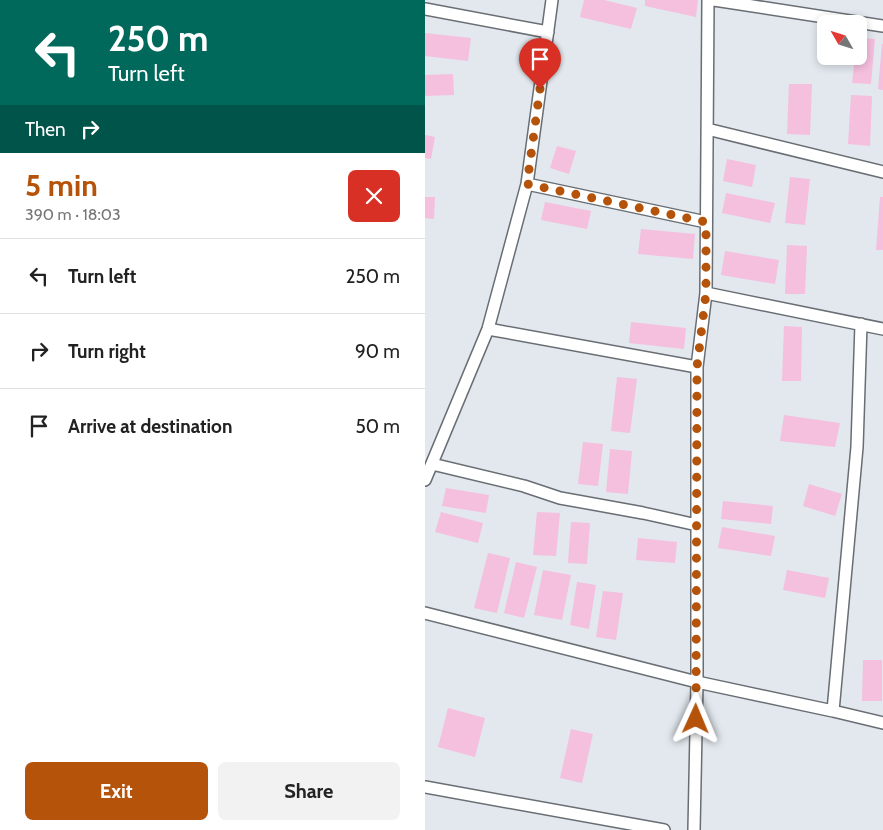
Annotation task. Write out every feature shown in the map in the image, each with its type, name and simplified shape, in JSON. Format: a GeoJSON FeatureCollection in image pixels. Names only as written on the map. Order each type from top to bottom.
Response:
{"type":"FeatureCollection","features":[{"type":"Feature","properties":{"kind":"street"},"geometry":{"type":"LineString","coordinates":[[425,480],[488,329],[527,184],[552,0]]}},
{"type":"Feature","properties":{"kind":"street"},"geometry":{"type":"LineString","coordinates":[[694,830],[697,682],[697,367],[706,293],[708,0]]}},
{"type":"Feature","properties":{"kind":"street"},"geometry":{"type":"LineString","coordinates":[[715,0],[883,26]]}},
{"type":"Feature","properties":{"kind":"street"},"geometry":{"type":"LineString","coordinates":[[425,9],[548,32]]}},
{"type":"Feature","properties":{"kind":"street"},"geometry":{"type":"LineString","coordinates":[[707,129],[883,172]]}},
{"type":"Feature","properties":{"kind":"street"},"geometry":{"type":"LineString","coordinates":[[527,184],[706,222]]}},
{"type":"Feature","properties":{"kind":"street"},"geometry":{"type":"LineString","coordinates":[[706,293],[883,329]]}},
{"type":"Feature","properties":{"kind":"street"},"geometry":{"type":"LineString","coordinates":[[833,711],[857,447],[861,324]]}},
{"type":"Feature","properties":{"kind":"street"},"geometry":{"type":"LineString","coordinates":[[488,329],[697,367]]}},
{"type":"Feature","properties":{"kind":"street"},"geometry":{"type":"LineString","coordinates":[[431,464],[524,486],[560,498],[697,525]]}},
{"type":"Feature","properties":{"kind":"street"},"geometry":{"type":"LineString","coordinates":[[425,613],[697,682],[883,723]]}},
{"type":"Feature","properties":{"kind":"street"},"geometry":{"type":"LineString","coordinates":[[425,787],[664,830]]}},
{"type":"Feature","properties":{"kind":"building"},"geometry":{"type":"Polygon","coordinates":[[[584,0],[604,0],[637,8],[631,29],[580,17],[584,0]]]}},
{"type":"Feature","properties":{"kind":"building"},"geometry":{"type":"Polygon","coordinates":[[[645,0],[698,0],[696,17],[645,6],[645,0]]]}},
{"type":"Feature","properties":{"kind":"building"},"geometry":{"type":"Polygon","coordinates":[[[425,33],[471,38],[468,61],[425,56],[425,33]]]}},
{"type":"Feature","properties":{"kind":"building"},"geometry":{"type":"Polygon","coordinates":[[[867,38],[875,39],[871,84],[852,83],[854,65],[867,65],[867,38]]]}},
{"type":"Feature","properties":{"kind":"building"},"geometry":{"type":"Polygon","coordinates":[[[883,44],[883,90],[878,89],[883,44]]]}},
{"type":"Feature","properties":{"kind":"building"},"geometry":{"type":"Polygon","coordinates":[[[453,74],[454,95],[425,96],[425,75],[453,74]]]}},
{"type":"Feature","properties":{"kind":"building"},"geometry":{"type":"Polygon","coordinates":[[[789,84],[812,84],[810,135],[787,134],[789,84]]]}},
{"type":"Feature","properties":{"kind":"building"},"geometry":{"type":"Polygon","coordinates":[[[851,95],[872,96],[870,146],[848,144],[851,95]]]}},
{"type":"Feature","properties":{"kind":"building"},"geometry":{"type":"Polygon","coordinates":[[[425,135],[435,137],[431,159],[425,158],[425,135]]]}},
{"type":"Feature","properties":{"kind":"building"},"geometry":{"type":"Polygon","coordinates":[[[557,146],[576,151],[569,174],[550,168],[557,146]]]}},
{"type":"Feature","properties":{"kind":"building"},"geometry":{"type":"Polygon","coordinates":[[[727,159],[756,165],[752,187],[723,181],[727,159]]]}},
{"type":"Feature","properties":{"kind":"building"},"geometry":{"type":"Polygon","coordinates":[[[790,177],[810,179],[805,225],[785,223],[790,177]]]}},
{"type":"Feature","properties":{"kind":"building"},"geometry":{"type":"Polygon","coordinates":[[[726,193],[775,203],[770,223],[722,213],[726,193]]]}},
{"type":"Feature","properties":{"kind":"building"},"geometry":{"type":"Polygon","coordinates":[[[425,197],[435,197],[434,219],[425,218],[425,197]]]}},
{"type":"Feature","properties":{"kind":"building"},"geometry":{"type":"Polygon","coordinates":[[[880,197],[883,197],[883,250],[876,250],[880,197]]]}},
{"type":"Feature","properties":{"kind":"building"},"geometry":{"type":"Polygon","coordinates":[[[545,202],[591,211],[587,229],[541,220],[545,202]]]}},
{"type":"Feature","properties":{"kind":"building"},"geometry":{"type":"Polygon","coordinates":[[[641,229],[695,234],[693,259],[638,254],[641,229]]]}},
{"type":"Feature","properties":{"kind":"building"},"geometry":{"type":"Polygon","coordinates":[[[787,245],[807,246],[805,294],[785,294],[787,245]]]}},
{"type":"Feature","properties":{"kind":"building"},"geometry":{"type":"Polygon","coordinates":[[[725,251],[779,260],[775,284],[721,275],[725,251]]]}},
{"type":"Feature","properties":{"kind":"building"},"geometry":{"type":"Polygon","coordinates":[[[631,322],[686,328],[684,349],[629,343],[631,322]]]}},
{"type":"Feature","properties":{"kind":"building"},"geometry":{"type":"Polygon","coordinates":[[[784,326],[802,327],[801,381],[782,381],[784,326]]]}},
{"type":"Feature","properties":{"kind":"building"},"geometry":{"type":"Polygon","coordinates":[[[617,377],[637,379],[630,433],[611,431],[617,377]]]}},
{"type":"Feature","properties":{"kind":"building"},"geometry":{"type":"Polygon","coordinates":[[[784,415],[840,423],[835,447],[780,441],[784,415]]]}},
{"type":"Feature","properties":{"kind":"building"},"geometry":{"type":"Polygon","coordinates":[[[583,442],[603,444],[598,486],[578,484],[583,442]]]}},
{"type":"Feature","properties":{"kind":"building"},"geometry":{"type":"Polygon","coordinates":[[[610,449],[632,451],[628,494],[606,492],[610,449]]]}},
{"type":"Feature","properties":{"kind":"building"},"geometry":{"type":"Polygon","coordinates":[[[809,484],[842,494],[835,516],[803,506],[809,484]]]}},
{"type":"Feature","properties":{"kind":"building"},"geometry":{"type":"Polygon","coordinates":[[[446,488],[489,495],[486,513],[442,506],[446,488]]]}},
{"type":"Feature","properties":{"kind":"building"},"geometry":{"type":"Polygon","coordinates":[[[723,501],[773,506],[771,524],[721,519],[723,501]]]}},
{"type":"Feature","properties":{"kind":"building"},"geometry":{"type":"Polygon","coordinates":[[[441,512],[483,523],[478,543],[435,532],[441,512]]]}},
{"type":"Feature","properties":{"kind":"building"},"geometry":{"type":"Polygon","coordinates":[[[537,512],[560,513],[556,556],[533,555],[537,512]]]}},
{"type":"Feature","properties":{"kind":"building"},"geometry":{"type":"Polygon","coordinates":[[[571,522],[590,523],[587,564],[568,563],[571,522]]]}},
{"type":"Feature","properties":{"kind":"building"},"geometry":{"type":"Polygon","coordinates":[[[722,527],[775,536],[771,556],[718,548],[722,527]]]}},
{"type":"Feature","properties":{"kind":"building"},"geometry":{"type":"Polygon","coordinates":[[[638,538],[677,542],[675,563],[636,560],[638,538]]]}},
{"type":"Feature","properties":{"kind":"building"},"geometry":{"type":"Polygon","coordinates":[[[488,553],[510,558],[497,613],[474,608],[488,553]]]}},
{"type":"Feature","properties":{"kind":"building"},"geometry":{"type":"Polygon","coordinates":[[[516,562],[537,567],[524,618],[504,613],[516,562]]]}},
{"type":"Feature","properties":{"kind":"building"},"geometry":{"type":"Polygon","coordinates":[[[543,570],[571,575],[562,620],[534,615],[543,570]]]}},
{"type":"Feature","properties":{"kind":"building"},"geometry":{"type":"Polygon","coordinates":[[[787,570],[829,578],[825,598],[783,590],[787,570]]]}},
{"type":"Feature","properties":{"kind":"building"},"geometry":{"type":"Polygon","coordinates":[[[577,582],[596,585],[589,629],[570,625],[577,582]]]}},
{"type":"Feature","properties":{"kind":"building"},"geometry":{"type":"Polygon","coordinates":[[[603,591],[623,593],[616,640],[596,637],[603,591]]]}},
{"type":"Feature","properties":{"kind":"building"},"geometry":{"type":"Polygon","coordinates":[[[863,660],[882,660],[882,701],[862,701],[863,660]]]}},
{"type":"Feature","properties":{"kind":"building"},"geometry":{"type":"Polygon","coordinates":[[[448,708],[485,718],[475,757],[438,747],[448,708]]]}},
{"type":"Feature","properties":{"kind":"building"},"geometry":{"type":"Polygon","coordinates":[[[571,729],[593,734],[582,783],[560,778],[571,729]]]}},
{"type":"Feature","properties":{"kind":"route"},"geometry":{"type":"LineString","coordinates":[[540,89],[527,184],[706,222],[706,293],[697,367],[696,719]]}}]}
